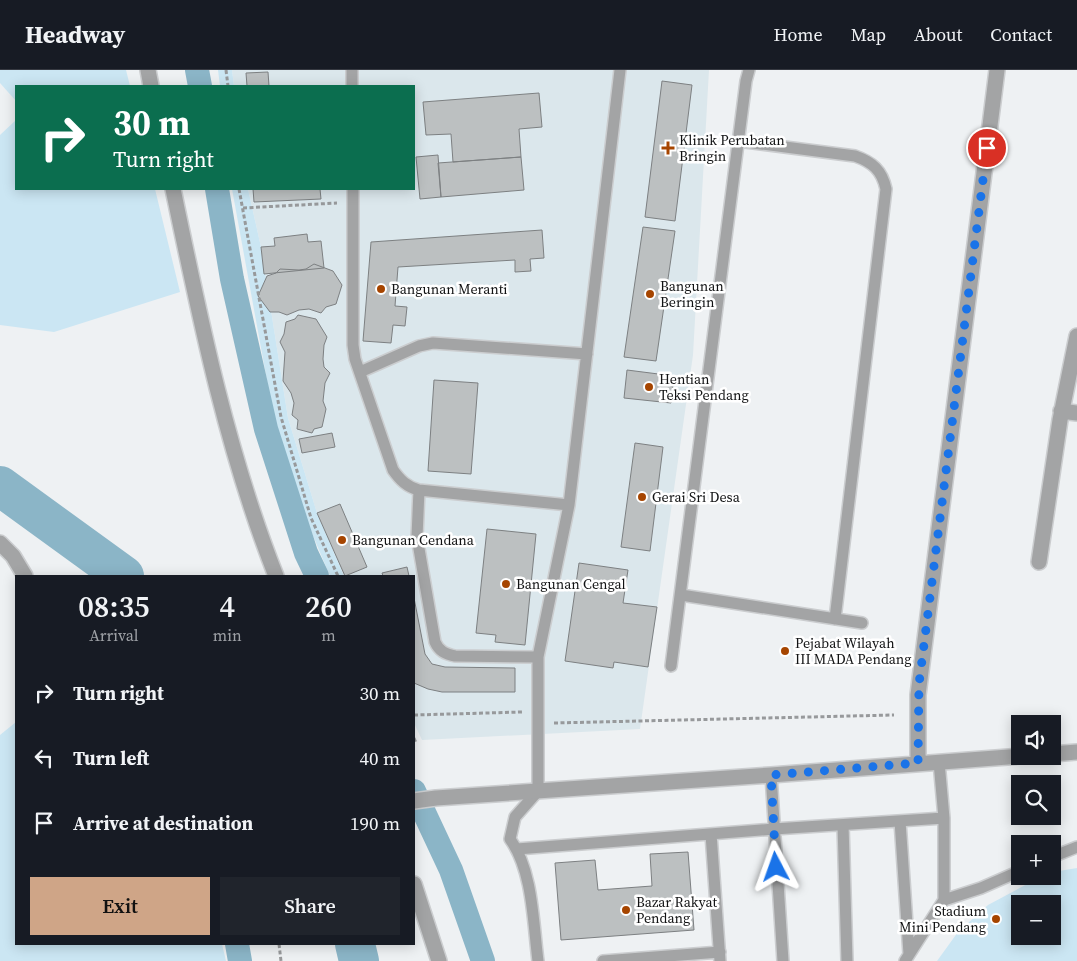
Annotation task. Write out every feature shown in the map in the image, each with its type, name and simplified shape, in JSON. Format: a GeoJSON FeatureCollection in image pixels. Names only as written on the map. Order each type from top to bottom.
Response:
{"type":"FeatureCollection","features":[{"type":"Feature","properties":{"kind":"street"},"geometry":{"type":"LineString","coordinates":[[148,70],[151,85]]}},
{"type":"Feature","properties":{"kind":"street"},"geometry":{"type":"LineString","coordinates":[[918,763],[920,672],[997,70]]}},
{"type":"Feature","properties":{"kind":"street"},"geometry":{"type":"LineString","coordinates":[[173,190],[200,319],[224,414],[258,526],[276,575]]}},
{"type":"Feature","properties":{"kind":"street"},"geometry":{"type":"LineString","coordinates":[[1039,562],[1061,411],[1077,336]]}},
{"type":"Feature","properties":{"kind":"street"},"geometry":{"type":"LineString","coordinates":[[1061,411],[1077,413]]}},
{"type":"Feature","properties":{"kind":"street"},"geometry":{"type":"LineString","coordinates":[[0,543],[13,556],[24,575]]}},
{"type":"Feature","properties":{"kind":"street"},"geometry":{"type":"LineString","coordinates":[[1061,753],[1077,752]]}},
{"type":"Feature","properties":{"kind":"street"},"geometry":{"type":"LineString","coordinates":[[415,801],[1011,757]]}},
{"type":"Feature","properties":{"kind":"street"},"geometry":{"type":"LineString","coordinates":[[415,887],[439,961]]}},
{"type":"Feature","properties":{"kind":"lane"},"geometry":{"type":"LineString","coordinates":[[352,70],[352,85]]}},
{"type":"Feature","properties":{"kind":"lane"},"geometry":{"type":"LineString","coordinates":[[538,961],[528,882],[517,849],[510,839],[515,817],[538,791],[538,658],[569,505],[620,70]]}},
{"type":"Feature","properties":{"kind":"lane"},"geometry":{"type":"LineString","coordinates":[[671,666],[738,141],[749,70]]}},
{"type":"Feature","properties":{"kind":"lane"},"geometry":{"type":"LineString","coordinates":[[738,141],[855,156],[877,168],[884,178],[886,189],[835,619]]}},
{"type":"Feature","properties":{"kind":"lane"},"geometry":{"type":"LineString","coordinates":[[353,190],[353,345],[355,359],[393,470],[405,484],[419,490],[569,505]]}},
{"type":"Feature","properties":{"kind":"lane"},"geometry":{"type":"LineString","coordinates":[[360,372],[420,346],[433,343],[587,354]]}},
{"type":"Feature","properties":{"kind":"lane"},"geometry":{"type":"LineString","coordinates":[[419,490],[417,537],[435,642],[438,648],[454,656],[538,658]]}},
{"type":"Feature","properties":{"kind":"lane"},"geometry":{"type":"LineString","coordinates":[[681,594],[862,623]]}},
{"type":"Feature","properties":{"kind":"lane"},"geometry":{"type":"LineString","coordinates":[[907,958],[932,922],[944,900],[944,818],[939,762]]}},
{"type":"Feature","properties":{"kind":"lane"},"geometry":{"type":"LineString","coordinates":[[771,775],[783,961]]}},
{"type":"Feature","properties":{"kind":"lane"},"geometry":{"type":"LineString","coordinates":[[517,849],[944,818]]}},
{"type":"Feature","properties":{"kind":"lane"},"geometry":{"type":"LineString","coordinates":[[900,821],[907,958]]}},
{"type":"Feature","properties":{"kind":"lane"},"geometry":{"type":"LineString","coordinates":[[843,825],[847,961]]}},
{"type":"Feature","properties":{"kind":"lane"},"geometry":{"type":"LineString","coordinates":[[603,961],[720,956],[710,834]]}},
{"type":"Feature","properties":{"kind":"lane"},"geometry":{"type":"LineString","coordinates":[[1061,853],[1077,847]]}},
{"type":"Feature","properties":{"kind":"lane"},"geometry":{"type":"LineString","coordinates":[[944,900],[982,888],[1011,875]]}},
{"type":"Feature","properties":{"kind":"path"},"geometry":{"type":"LineString","coordinates":[[226,70],[228,85]]}},
{"type":"Feature","properties":{"kind":"path"},"geometry":{"type":"LineString","coordinates":[[239,190],[281,417],[312,518],[338,575]]}},
{"type":"Feature","properties":{"kind":"path"},"geometry":{"type":"LineString","coordinates":[[243,208],[353,202]]}},
{"type":"Feature","properties":{"kind":"path"},"geometry":{"type":"LineString","coordinates":[[415,715],[538,718],[894,715]]}},
{"type":"Feature","properties":{"kind":"path"},"geometry":{"type":"LineString","coordinates":[[279,945],[281,961]]}},
{"type":"Feature","properties":{"kind":"shaded area"},"geometry":{"type":"Polygon","coordinates":[[[0,70],[126,70],[130,85],[15,85],[15,100],[0,83],[0,70]]]}},
{"type":"Feature","properties":{"kind":"shaded area"},"geometry":{"type":"Polygon","coordinates":[[[218,70],[232,70],[234,85],[220,85],[218,70]]]}},
{"type":"Feature","properties":{"kind":"shaded area"},"geometry":{"type":"Polygon","coordinates":[[[232,70],[709,70],[693,355],[640,729],[422,740],[415,725],[415,575],[344,575],[317,513],[288,418],[261,247],[248,190],[415,190],[415,85],[234,85],[232,70]]]}},
{"type":"Feature","properties":{"kind":"shaded area"},"geometry":{"type":"Polygon","coordinates":[[[15,121],[15,190],[155,190],[180,292],[54,332],[0,325],[0,135],[15,121]]]}},
{"type":"Feature","properties":{"kind":"shaded area"},"geometry":{"type":"Polygon","coordinates":[[[232,190],[248,190],[261,247],[288,418],[317,513],[344,575],[330,575],[305,517],[274,419],[232,190]]]}},
{"type":"Feature","properties":{"kind":"shaded area"},"geometry":{"type":"Polygon","coordinates":[[[15,723],[15,945],[222,945],[226,961],[0,961],[0,735],[15,723]]]}},
{"type":"Feature","properties":{"kind":"shaded area","name":"Stadium Mini Pendang"},"geometry":{"type":"Polygon","coordinates":[[[1077,868],[1077,961],[937,961],[958,932],[988,905],[1025,885],[1061,885],[1061,871],[1077,868]]]}},
{"type":"Feature","properties":{"kind":"building"},"geometry":{"type":"Polygon","coordinates":[[[268,72],[269,85],[247,85],[246,73],[268,72]]]}},
{"type":"Feature","properties":{"kind":"building"},"geometry":{"type":"Polygon","coordinates":[[[662,81],[692,85],[675,221],[645,217],[662,81]]]}},
{"type":"Feature","properties":{"kind":"building"},"geometry":{"type":"Polygon","coordinates":[[[539,93],[542,127],[519,129],[521,157],[453,162],[451,134],[426,135],[423,102],[539,93]]]}},
{"type":"Feature","properties":{"kind":"building"},"geometry":{"type":"Polygon","coordinates":[[[438,155],[441,197],[420,199],[416,157],[438,155]]]}},
{"type":"Feature","properties":{"kind":"building"},"geometry":{"type":"Polygon","coordinates":[[[521,157],[524,190],[441,197],[438,163],[521,157]]]}},
{"type":"Feature","properties":{"kind":"building"},"geometry":{"type":"Polygon","coordinates":[[[253,190],[320,190],[321,199],[254,202],[253,190]]]}},
{"type":"Feature","properties":{"kind":"building","name":"Bangunan Beringin"},"geometry":{"type":"Polygon","coordinates":[[[643,227],[675,231],[656,361],[624,357],[643,227]]]}},
{"type":"Feature","properties":{"kind":"building","name":"Bangunan Meranti"},"geometry":{"type":"Polygon","coordinates":[[[542,230],[544,258],[530,259],[531,271],[515,272],[515,260],[398,267],[395,306],[407,307],[405,326],[393,325],[391,343],[363,341],[371,242],[542,230]]]}},
{"type":"Feature","properties":{"kind":"building"},"geometry":{"type":"Polygon","coordinates":[[[307,234],[308,242],[321,241],[324,268],[264,274],[261,247],[275,246],[274,238],[307,234]]]}},
{"type":"Feature","properties":{"kind":"building"},"geometry":{"type":"Polygon","coordinates":[[[314,264],[333,271],[342,285],[336,304],[326,307],[321,313],[309,309],[299,310],[287,315],[279,312],[270,312],[258,296],[267,276],[276,273],[280,269],[306,269],[314,264]]]}},
{"type":"Feature","properties":{"kind":"building"},"geometry":{"type":"Polygon","coordinates":[[[298,315],[316,319],[327,337],[324,345],[323,359],[324,367],[330,373],[325,383],[323,401],[326,409],[322,427],[314,429],[312,433],[297,429],[298,420],[292,415],[294,403],[291,393],[283,381],[285,352],[280,342],[284,334],[286,322],[295,319],[298,315]]]}},
{"type":"Feature","properties":{"kind":"building","name":"Hentian Teksi Pendang"},"geometry":{"type":"Polygon","coordinates":[[[627,370],[674,376],[671,403],[624,398],[627,370]]]}},
{"type":"Feature","properties":{"kind":"building"},"geometry":{"type":"Polygon","coordinates":[[[434,380],[478,383],[471,474],[428,471],[434,380]]]}},
{"type":"Feature","properties":{"kind":"building"},"geometry":{"type":"Polygon","coordinates":[[[332,433],[335,447],[302,453],[299,439],[332,433]]]}},
{"type":"Feature","properties":{"kind":"building","name":"Gerai Sri Desa"},"geometry":{"type":"Polygon","coordinates":[[[635,443],[663,447],[650,551],[621,547],[635,443]]]}},
{"type":"Feature","properties":{"kind":"building","name":"Bangunan Cendana"},"geometry":{"type":"Polygon","coordinates":[[[340,504],[367,567],[345,575],[317,513],[340,504]]]}},
{"type":"Feature","properties":{"kind":"building","name":"Bangunan Cengal"},"geometry":{"type":"Polygon","coordinates":[[[487,529],[536,534],[525,645],[495,642],[496,635],[476,633],[487,529]]]}},
{"type":"Feature","properties":{"kind":"building"},"geometry":{"type":"Polygon","coordinates":[[[579,563],[628,570],[623,603],[657,607],[648,667],[614,662],[613,668],[565,661],[579,563]]]}},
{"type":"Feature","properties":{"kind":"building"},"geometry":{"type":"Polygon","coordinates":[[[407,567],[409,575],[383,575],[382,573],[407,567]]]}},
{"type":"Feature","properties":{"kind":"building"},"geometry":{"type":"Polygon","coordinates":[[[415,603],[425,654],[432,664],[445,667],[515,668],[515,692],[442,692],[415,683],[415,603]]]}},
{"type":"Feature","properties":{"kind":"building","name":"Bazar Rakyat Pendang"},"geometry":{"type":"Polygon","coordinates":[[[688,852],[694,930],[561,940],[555,863],[595,860],[598,890],[652,886],[650,854],[688,852]]]}},
{"type":"Feature","properties":{"kind":"waterway"},"geometry":{"type":"LineString","coordinates":[[197,70],[200,85]]}},
{"type":"Feature","properties":{"kind":"waterway"},"geometry":{"type":"LineString","coordinates":[[217,190],[232,279],[266,429],[306,553],[317,575]]}},
{"type":"Feature","properties":{"kind":"waterway"},"geometry":{"type":"LineString","coordinates":[[0,486],[123,575]]}},
{"type":"Feature","properties":{"kind":"waterway"},"geometry":{"type":"LineString","coordinates":[[415,793],[451,870],[483,961]]}},
{"type":"Feature","properties":{"kind":"waterway"},"geometry":{"type":"LineString","coordinates":[[237,945],[240,961]]}},
{"type":"Feature","properties":{"kind":"waterway"},"geometry":{"type":"LineString","coordinates":[[355,945],[359,961]]}},
{"type":"Feature","properties":{"kind":"place","name":"Klinik Perubatan Bringin"},"geometry":{"type":"Point","coordinates":[668,148]}},
{"type":"Feature","properties":{"kind":"place","name":"Bangunan Meranti"},"geometry":{"type":"Point","coordinates":[381,289]}},
{"type":"Feature","properties":{"kind":"place","name":"Bangunan Beringin"},"geometry":{"type":"Point","coordinates":[650,294]}},
{"type":"Feature","properties":{"kind":"place","name":"Hentian Teksi Pendang"},"geometry":{"type":"Point","coordinates":[649,387]}},
{"type":"Feature","properties":{"kind":"place","name":"Gerai Sri Desa"},"geometry":{"type":"Point","coordinates":[642,497]}},
{"type":"Feature","properties":{"kind":"place","name":"Bangunan Cendana"},"geometry":{"type":"Point","coordinates":[342,540]}},
{"type":"Feature","properties":{"kind":"place","name":"Bangunan Cengal"},"geometry":{"type":"Point","coordinates":[506,584]}},
{"type":"Feature","properties":{"kind":"place","name":"Pejabat Wilayah III MADA Pendang"},"geometry":{"type":"Point","coordinates":[785,651]}},
{"type":"Feature","properties":{"kind":"place","name":"Bazar Rakyat Pendang"},"geometry":{"type":"Point","coordinates":[626,910]}},
{"type":"Feature","properties":{"kind":"place","name":"Stadium Mini Pendang"},"geometry":{"type":"Point","coordinates":[996,919]}},
{"type":"Feature","properties":{"kind":"route"},"geometry":{"type":"LineString","coordinates":[[776,867],[771,775],[918,763],[919,684],[987,148]]}}]}
